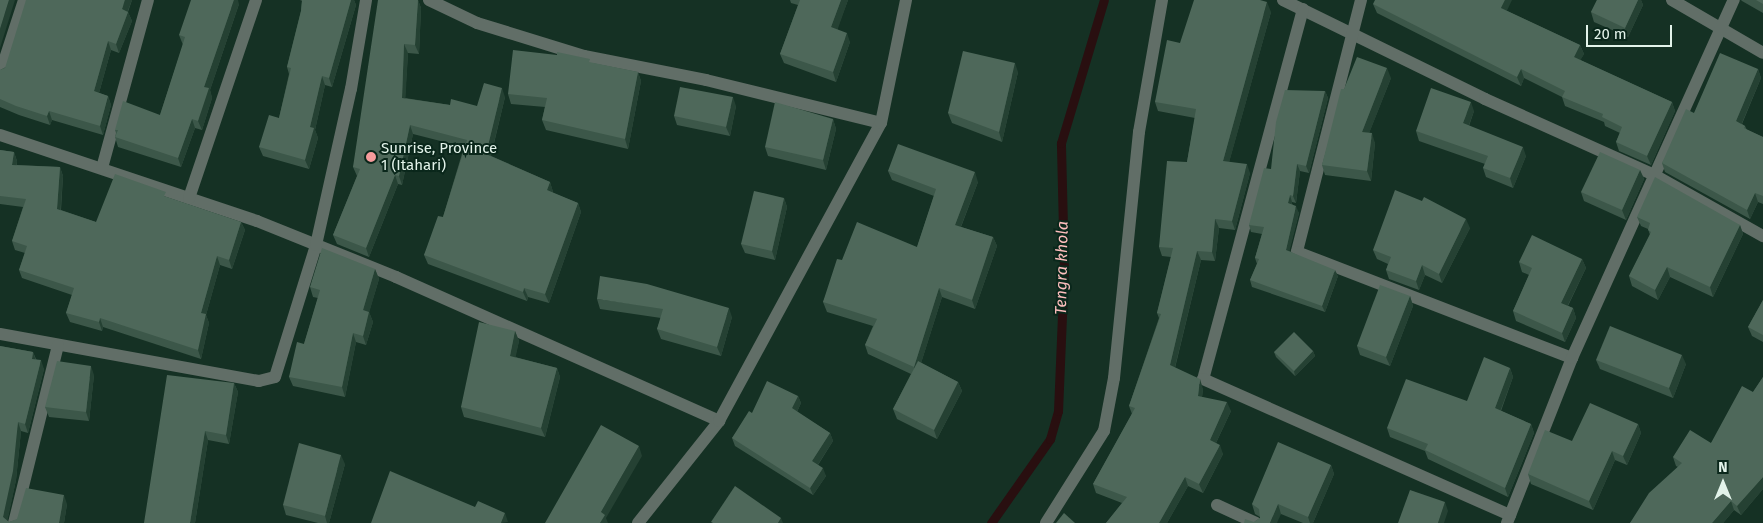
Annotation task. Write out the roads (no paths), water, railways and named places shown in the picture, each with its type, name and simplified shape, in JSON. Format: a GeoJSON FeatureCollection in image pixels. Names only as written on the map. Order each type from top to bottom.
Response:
{"type":"FeatureCollection","features":[{"type":"Feature","properties":{"kind":"street"},"geometry":{"type":"LineString","coordinates":[[0,74],[24,0]]}},
{"type":"Feature","properties":{"kind":"street"},"geometry":{"type":"LineString","coordinates":[[102,168],[148,0]]}},
{"type":"Feature","properties":{"kind":"street"},"geometry":{"type":"LineString","coordinates":[[188,198],[256,0]]}},
{"type":"Feature","properties":{"kind":"street"},"geometry":{"type":"LineString","coordinates":[[0,334],[259,381],[275,377],[316,245],[351,89],[366,0]]}},
{"type":"Feature","properties":{"kind":"street"},"geometry":{"type":"LineString","coordinates":[[429,0],[477,23],[584,56],[706,80],[881,124]]}},
{"type":"Feature","properties":{"kind":"street"},"geometry":{"type":"LineString","coordinates":[[638,523],[719,421],[881,124],[906,0]]}},
{"type":"Feature","properties":{"kind":"street"},"geometry":{"type":"LineString","coordinates":[[1046,523],[1104,432],[1114,378],[1139,132],[1162,0]]}},
{"type":"Feature","properties":{"kind":"street"},"geometry":{"type":"LineString","coordinates":[[1283,0],[1485,99],[1656,176],[1763,236]]}},
{"type":"Feature","properties":{"kind":"street"},"geometry":{"type":"LineString","coordinates":[[1361,0],[1298,252],[1572,358]]}},
{"type":"Feature","properties":{"kind":"street"},"geometry":{"type":"LineString","coordinates":[[1672,0],[1763,53]]}},
{"type":"Feature","properties":{"kind":"street"},"geometry":{"type":"LineString","coordinates":[[1303,9],[1203,379],[1508,519],[1572,358],[1734,0]]}},
{"type":"Feature","properties":{"kind":"street"},"geometry":{"type":"LineString","coordinates":[[0,136],[102,168],[316,245],[396,277],[719,421]]}},
{"type":"Feature","properties":{"kind":"street"},"geometry":{"type":"LineString","coordinates":[[14,523],[58,345]]}},
{"type":"Feature","properties":{"kind":"street"},"geometry":{"type":"LineString","coordinates":[[1217,505],[1256,523]]}},
{"type":"Feature","properties":{"kind":"waterway","name":"Tengra khola"},"geometry":{"type":"LineString","coordinates":[[991,523],[1050,439],[1058,411],[1064,269],[1061,143],[1104,0]]}},
{"type":"Feature","properties":{"kind":"place","name":"Sunrise, Province 1 (Itahari)"},"geometry":{"type":"Point","coordinates":[371,157]}}]}
